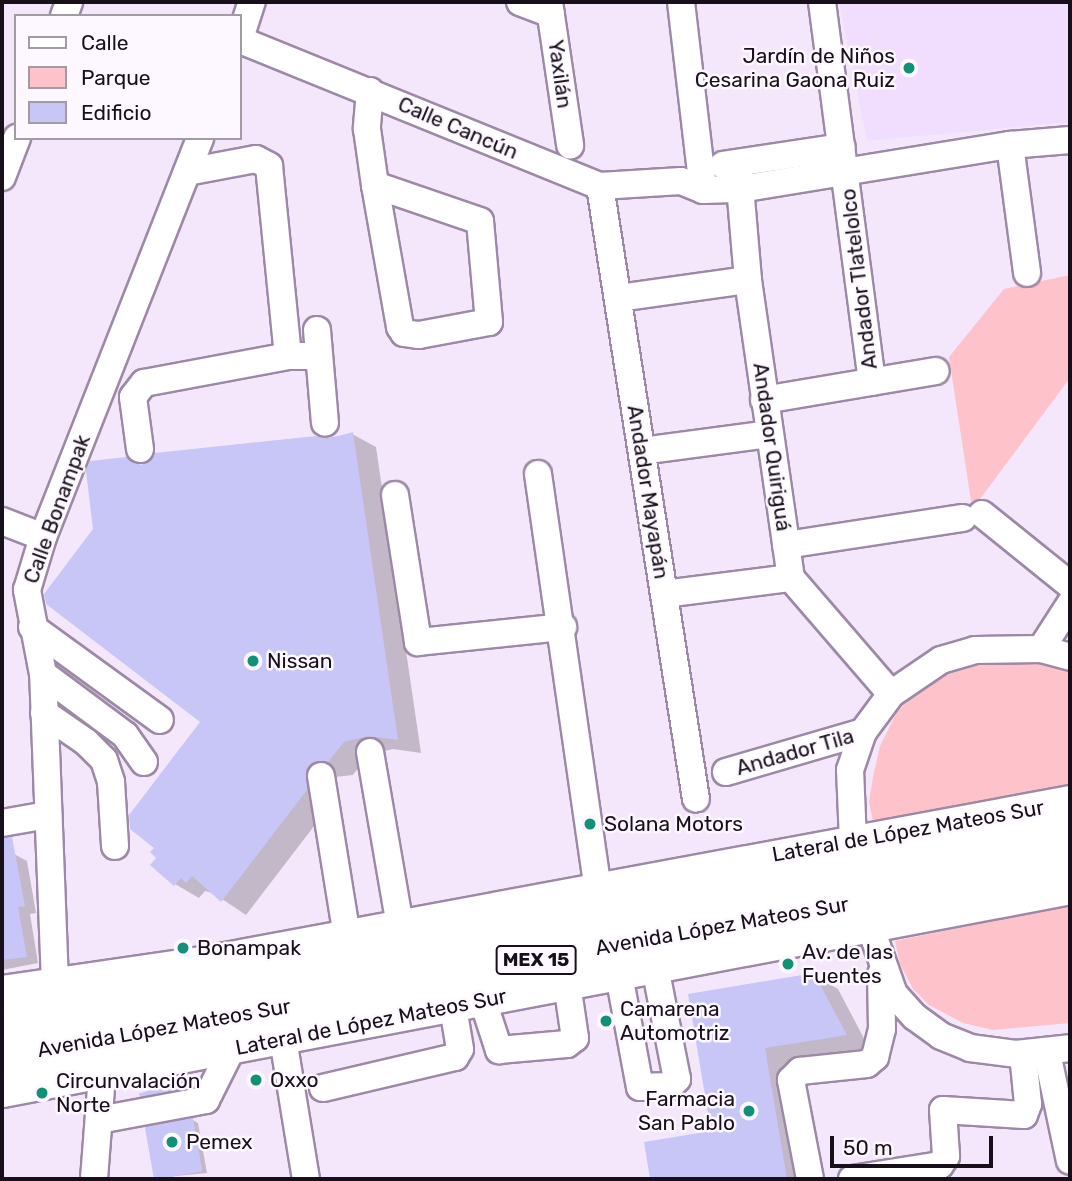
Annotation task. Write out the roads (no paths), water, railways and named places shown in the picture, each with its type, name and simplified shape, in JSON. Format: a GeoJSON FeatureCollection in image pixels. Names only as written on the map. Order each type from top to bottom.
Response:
{"type":"FeatureCollection","features":[{"type":"Feature","properties":{"kind":"main road","name":"Lateral de López Mateos Sur"},"geometry":{"type":"LineString","coordinates":[[2,992],[343,945],[400,925],[1070,802]]}},
{"type":"Feature","properties":{"kind":"main road","name":"Avenida López Mateos Sur"},"geometry":{"type":"LineString","coordinates":[[2,1025],[343,945],[1070,831]]}},
{"type":"Feature","properties":{"kind":"main road","name":"Avenida López Mateos Sur"},"geometry":{"type":"LineString","coordinates":[[2,1057],[865,914],[1070,863]]}},
{"type":"Feature","properties":{"kind":"main road","name":"Lateral de López Mateos Sur"},"geometry":{"type":"LineString","coordinates":[[2,1090],[102,1074],[619,975],[865,914],[1070,887]]}},
{"type":"Feature","properties":{"kind":"street"},"geometry":{"type":"LineString","coordinates":[[242,33],[252,2]]}},
{"type":"Feature","properties":{"kind":"street"},"geometry":{"type":"LineString","coordinates":[[520,2],[550,8]]}},
{"type":"Feature","properties":{"kind":"street"},"geometry":{"type":"LineString","coordinates":[[681,2],[695,180]]}},
{"type":"Feature","properties":{"kind":"street","name":"Andador Tlatelolco"},"geometry":{"type":"LineString","coordinates":[[822,2],[872,382]]}},
{"type":"Feature","properties":{"kind":"street","name":"Yaxilán"},"geometry":{"type":"LineString","coordinates":[[550,8],[570,145]]}},
{"type":"Feature","properties":{"kind":"street","name":"Calle Cancún"},"geometry":{"type":"LineString","coordinates":[[242,40],[600,186],[695,180],[740,189],[846,175],[1010,145],[1070,140]]}},
{"type":"Feature","properties":{"kind":"street"},"geometry":{"type":"LineString","coordinates":[[370,91],[367,129],[375,185],[398,320],[404,333],[419,335],[489,322],[480,221],[375,185]]}},
{"type":"Feature","properties":{"kind":"street"},"geometry":{"type":"LineString","coordinates":[[2,177],[16,140]]}},
{"type":"Feature","properties":{"kind":"street","name":"Calle Bonampak"},"geometry":{"type":"LineString","coordinates":[[55,983],[43,674],[27,590],[43,537],[199,140]]}},
{"type":"Feature","properties":{"kind":"street"},"geometry":{"type":"LineString","coordinates":[[1010,145],[1027,273]]}},
{"type":"Feature","properties":{"kind":"street","name":"Calle Cancún"},"geometry":{"type":"LineString","coordinates":[[695,180],[738,163],[842,147]]}},
{"type":"Feature","properties":{"kind":"street"},"geometry":{"type":"LineString","coordinates":[[187,172],[256,159],[269,166],[288,356]]}},
{"type":"Feature","properties":{"kind":"street","name":"Andador Quiriguá"},"geometry":{"type":"LineString","coordinates":[[738,163],[748,280],[791,578]]}},
{"type":"Feature","properties":{"kind":"street","name":"Andador Mayapán"},"geometry":{"type":"LineString","coordinates":[[600,186],[696,799]]}},
{"type":"Feature","properties":{"kind":"street"},"geometry":{"type":"LineString","coordinates":[[618,298],[748,280]]}},
{"type":"Feature","properties":{"kind":"street"},"geometry":{"type":"LineString","coordinates":[[317,330],[317,356],[325,423]]}},
{"type":"Feature","properties":{"kind":"street"},"geometry":{"type":"LineString","coordinates":[[140,449],[133,397],[144,383],[288,356],[317,356]]}},
{"type":"Feature","properties":{"kind":"street"},"geometry":{"type":"LineString","coordinates":[[764,400],[936,371]]}},
{"type":"Feature","properties":{"kind":"street"},"geometry":{"type":"LineString","coordinates":[[642,451],[769,434]]}},
{"type":"Feature","properties":{"kind":"street"},"geometry":{"type":"LineString","coordinates":[[538,474],[563,627],[598,888]]}},
{"type":"Feature","properties":{"kind":"street"},"geometry":{"type":"LineString","coordinates":[[395,495],[418,642],[563,627]]}},
{"type":"Feature","properties":{"kind":"street"},"geometry":{"type":"LineString","coordinates":[[786,545],[973,516],[1070,585]]}},
{"type":"Feature","properties":{"kind":"street"},"geometry":{"type":"LineString","coordinates":[[2,521],[43,537]]}},
{"type":"Feature","properties":{"kind":"street"},"geometry":{"type":"LineString","coordinates":[[664,594],[791,578],[891,694]]}},
{"type":"Feature","properties":{"kind":"street"},"geometry":{"type":"LineString","coordinates":[[1041,649],[1070,604]]}},
{"type":"Feature","properties":{"kind":"street"},"geometry":{"type":"LineString","coordinates":[[33,627],[160,720]]}},
{"type":"Feature","properties":{"kind":"street"},"geometry":{"type":"LineString","coordinates":[[853,841],[850,770],[863,732],[891,694],[941,660],[975,650],[1041,649],[1070,657]]}},
{"type":"Feature","properties":{"kind":"street"},"geometry":{"type":"LineString","coordinates":[[43,674],[125,735],[144,762]]}},
{"type":"Feature","properties":{"kind":"street"},"geometry":{"type":"LineString","coordinates":[[44,713],[86,742],[104,760],[111,782],[115,846]]}},
{"type":"Feature","properties":{"kind":"street","name":"Andador Tila"},"geometry":{"type":"LineString","coordinates":[[726,772],[863,732]]}},
{"type":"Feature","properties":{"kind":"street"},"geometry":{"type":"LineString","coordinates":[[370,752],[400,925]]}},
{"type":"Feature","properties":{"kind":"street"},"geometry":{"type":"LineString","coordinates":[[321,776],[343,945]]}},
{"type":"Feature","properties":{"kind":"street"},"geometry":{"type":"LineString","coordinates":[[2,822],[48,815]]}},
{"type":"Feature","properties":{"kind":"street"},"geometry":{"type":"LineString","coordinates":[[865,914],[880,965],[894,994],[915,1017],[941,1036],[970,1048],[1047,1052]]}},
{"type":"Feature","properties":{"kind":"street"},"geometry":{"type":"LineString","coordinates":[[810,1179],[791,1080],[800,1071],[867,1064],[876,1057],[882,1029],[880,965]]}},
{"type":"Feature","properties":{"kind":"street"},"geometry":{"type":"LineString","coordinates":[[619,975],[640,1087],[670,1086],[677,1079],[655,967]]}},
{"type":"Feature","properties":{"kind":"street"},"geometry":{"type":"LineString","coordinates":[[468,1004],[499,1050],[567,1044],[575,1038],[567,984]]}},
{"type":"Feature","properties":{"kind":"street"},"geometry":{"type":"LineString","coordinates":[[323,1088],[455,1057],[460,1049],[468,1004]]}},
{"type":"Feature","properties":{"kind":"street"},"geometry":{"type":"LineString","coordinates":[[283,1039],[306,1179]]}},
{"type":"Feature","properties":{"kind":"street"},"geometry":{"type":"LineString","coordinates":[[99,1120],[206,1100],[231,1049]]}},
{"type":"Feature","properties":{"kind":"street"},"geometry":{"type":"LineString","coordinates":[[1047,1052],[1070,1161]]}},
{"type":"Feature","properties":{"kind":"street"},"geometry":{"type":"LineString","coordinates":[[852,1179],[940,1166],[946,1156],[943,1110],[1024,1115],[1047,1052]]}},
{"type":"Feature","properties":{"kind":"street"},"geometry":{"type":"LineString","coordinates":[[94,1179],[102,1074]]}},
{"type":"Feature","properties":{"kind":"place","name":"Jardín de Niños Cesarina Gaona Ruiz"},"geometry":{"type":"Point","coordinates":[909,68]}},
{"type":"Feature","properties":{"kind":"place","name":"Nissan"},"geometry":{"type":"Point","coordinates":[253,661]}},
{"type":"Feature","properties":{"kind":"place","name":"Solana Motors"},"geometry":{"type":"Point","coordinates":[590,824]}},
{"type":"Feature","properties":{"kind":"place","name":"Bonampak"},"geometry":{"type":"Point","coordinates":[183,948]}},
{"type":"Feature","properties":{"kind":"place","name":"Av. de las Fuentes"},"geometry":{"type":"Point","coordinates":[788,964]}},
{"type":"Feature","properties":{"kind":"place","name":"Camarena Automotriz"},"geometry":{"type":"Point","coordinates":[606,1021]}},
{"type":"Feature","properties":{"kind":"place","name":"Oxxo"},"geometry":{"type":"Point","coordinates":[256,1080]}},
{"type":"Feature","properties":{"kind":"place","name":"Circunvalación Norte"},"geometry":{"type":"Point","coordinates":[42,1093]}},
{"type":"Feature","properties":{"kind":"place","name":"Farmacia San Pablo"},"geometry":{"type":"Point","coordinates":[749,1111]}},
{"type":"Feature","properties":{"kind":"place","name":"Pemex"},"geometry":{"type":"Point","coordinates":[172,1142]}}]}
